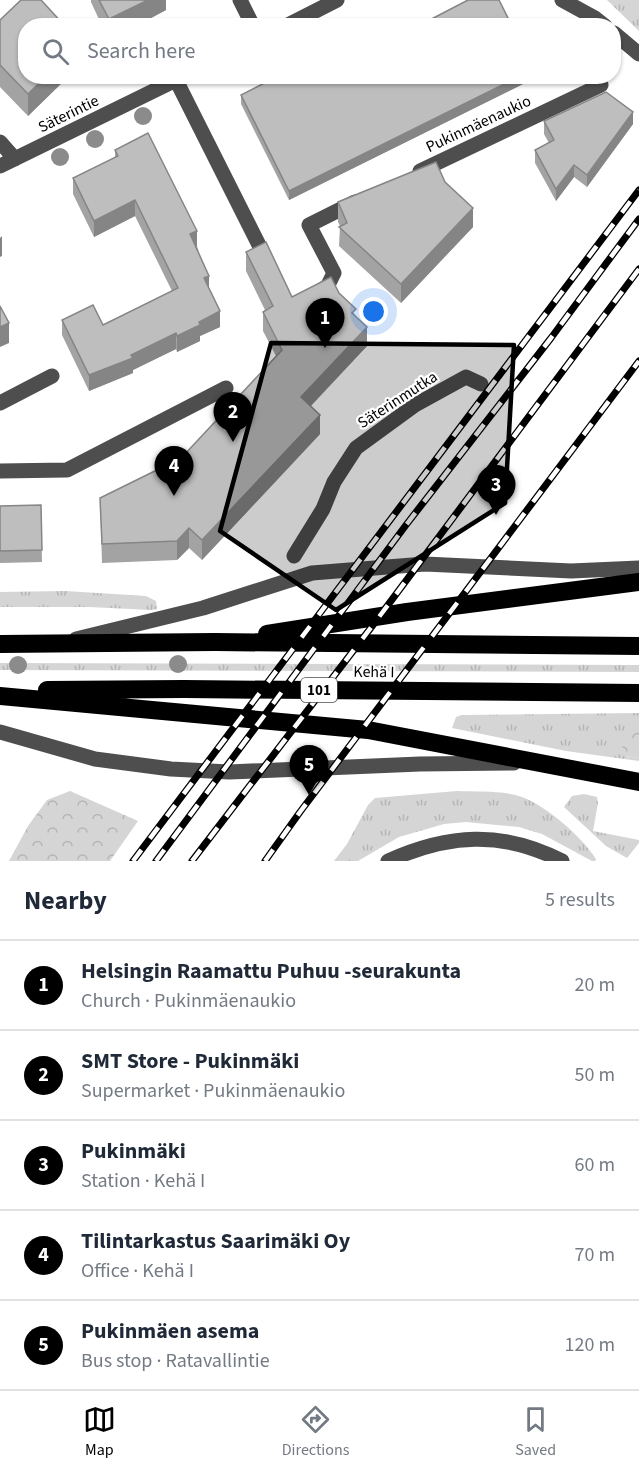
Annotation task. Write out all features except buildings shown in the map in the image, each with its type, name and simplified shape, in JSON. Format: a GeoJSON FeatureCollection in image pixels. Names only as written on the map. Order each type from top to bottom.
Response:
{"type":"FeatureCollection","features":[{"type":"Feature","properties":{"kind":"highway"},"geometry":{"type":"LineString","coordinates":[[215,642],[406,612],[639,582]]}},
{"type":"Feature","properties":{"kind":"highway","name":"Kehä I"},"geometry":{"type":"LineString","coordinates":[[0,644],[215,642],[639,646]]}},
{"type":"Feature","properties":{"kind":"highway","name":"Kehä I"},"geometry":{"type":"LineString","coordinates":[[0,691],[184,689],[639,693]]}},
{"type":"Feature","properties":{"kind":"highway"},"geometry":{"type":"LineString","coordinates":[[0,696],[368,730],[639,782]]}},
{"type":"Feature","properties":{"kind":"street"},"geometry":{"type":"LineString","coordinates":[[240,0],[249,18]]}},
{"type":"Feature","properties":{"kind":"street"},"geometry":{"type":"LineString","coordinates":[[302,18],[337,0]]}},
{"type":"Feature","properties":{"kind":"street"},"geometry":{"type":"LineString","coordinates":[[562,0],[593,18]]}},
{"type":"Feature","properties":{"kind":"street"},"geometry":{"type":"LineString","coordinates":[[584,0],[597,18]]}},
{"type":"Feature","properties":{"kind":"street"},"geometry":{"type":"LineString","coordinates":[[621,39],[639,54]]}},
{"type":"Feature","properties":{"kind":"street","name":"Säterintie"},"geometry":{"type":"LineString","coordinates":[[0,166],[168,84]]}},
{"type":"Feature","properties":{"kind":"street"},"geometry":{"type":"LineString","coordinates":[[183,84],[262,251]]}},
{"type":"Feature","properties":{"kind":"street","name":"Pukinmäenaukio"},"geometry":{"type":"LineString","coordinates":[[411,175],[601,85]]}},
{"type":"Feature","properties":{"kind":"street"},"geometry":{"type":"LineString","coordinates":[[0,142],[15,159]]}},
{"type":"Feature","properties":{"kind":"street"},"geometry":{"type":"LineString","coordinates":[[323,289],[327,287],[334,273],[309,225],[370,195]]}},
{"type":"Feature","properties":{"kind":"street"},"geometry":{"type":"LineString","coordinates":[[0,403],[52,376]]}},
{"type":"Feature","properties":{"kind":"street","name":"Säterinmutka"},"geometry":{"type":"LineString","coordinates":[[294,556],[323,509],[334,482],[356,448],[415,405],[466,376],[477,382]]}},
{"type":"Feature","properties":{"kind":"street"},"geometry":{"type":"LineString","coordinates":[[0,471],[67,470],[226,388]]}},
{"type":"Feature","properties":{"kind":"street"},"geometry":{"type":"LineString","coordinates":[[57,643],[203,608],[312,573],[425,564],[572,571],[639,568]]}},
{"type":"Feature","properties":{"kind":"street"},"geometry":{"type":"LineString","coordinates":[[0,732],[95,759],[171,769],[229,772],[420,764],[540,763]]}},
{"type":"Feature","properties":{"kind":"street"},"geometry":{"type":"LineString","coordinates":[[388,861],[429,844],[487,839],[522,844],[562,861]]}},
{"type":"Feature","properties":{"kind":"highlighted area"},"geometry":{"type":"Polygon","coordinates":[[[271,343],[514,345],[505,503],[336,610],[220,531],[271,343]]]}},
{"type":"Feature","properties":{"kind":"green space"},"geometry":{"type":"Polygon","coordinates":[[[639,0],[639,31],[608,1],[639,0]]]}},
{"type":"Feature","properties":{"kind":"green space"},"geometry":{"type":"Polygon","coordinates":[[[65,591],[146,596],[156,601],[157,609],[0,607],[0,592],[65,591]]]}},
{"type":"Feature","properties":{"kind":"green space"},"geometry":{"type":"Polygon","coordinates":[[[0,663],[639,665],[639,672],[0,670],[0,663]]]}},
{"type":"Feature","properties":{"kind":"green space"},"geometry":{"type":"Polygon","coordinates":[[[639,713],[639,730],[630,730],[625,756],[639,758],[639,761],[566,751],[452,728],[456,717],[462,715],[639,713]]]}},
{"type":"Feature","properties":{"kind":"green space"},"geometry":{"type":"Polygon","coordinates":[[[630,730],[639,730],[639,758],[625,756],[620,739],[630,730]]]}},
{"type":"Feature","properties":{"kind":"green space"},"geometry":{"type":"Polygon","coordinates":[[[70,791],[138,821],[110,861],[9,861],[28,826],[47,800],[70,791]]]}},
{"type":"Feature","properties":{"kind":"green space"},"geometry":{"type":"Polygon","coordinates":[[[457,791],[506,793],[522,797],[563,823],[582,841],[596,859],[592,861],[542,834],[519,827],[466,822],[444,824],[399,837],[358,861],[334,861],[347,844],[368,805],[375,798],[457,791]]]}},
{"type":"Feature","properties":{"kind":"green space"},"geometry":{"type":"Polygon","coordinates":[[[584,794],[597,797],[593,831],[639,840],[627,858],[606,846],[564,807],[572,796],[584,794]]]}},
{"type":"Feature","properties":{"kind":"railway"},"geometry":{"type":"LineString","coordinates":[[133,861],[639,190]]}},
{"type":"Feature","properties":{"kind":"railway"},"geometry":{"type":"LineString","coordinates":[[156,861],[406,525],[551,338],[639,219]]}},
{"type":"Feature","properties":{"kind":"railway"},"geometry":{"type":"LineString","coordinates":[[192,861],[373,625],[639,269]]}},
{"type":"Feature","properties":{"kind":"railway"},"geometry":{"type":"LineString","coordinates":[[265,861],[639,361]]}},
{"type":"Feature","properties":{"kind":"place","name":"Helsingin Raamattu Puhuu -seurakunta"},"geometry":{"type":"Point","coordinates":[325,348]}},
{"type":"Feature","properties":{"kind":"place","name":"SMT Store - Pukinmäki"},"geometry":{"type":"Point","coordinates":[233,442]}},
{"type":"Feature","properties":{"kind":"place","name":"Tilintarkastus Saarimäki Oy"},"geometry":{"type":"Point","coordinates":[174,496]}},
{"type":"Feature","properties":{"kind":"place","name":"Pukinmäki"},"geometry":{"type":"Point","coordinates":[496,515]}},
{"type":"Feature","properties":{"kind":"place","name":"Pukinmäen asema"},"geometry":{"type":"Point","coordinates":[309,795]}}]}
